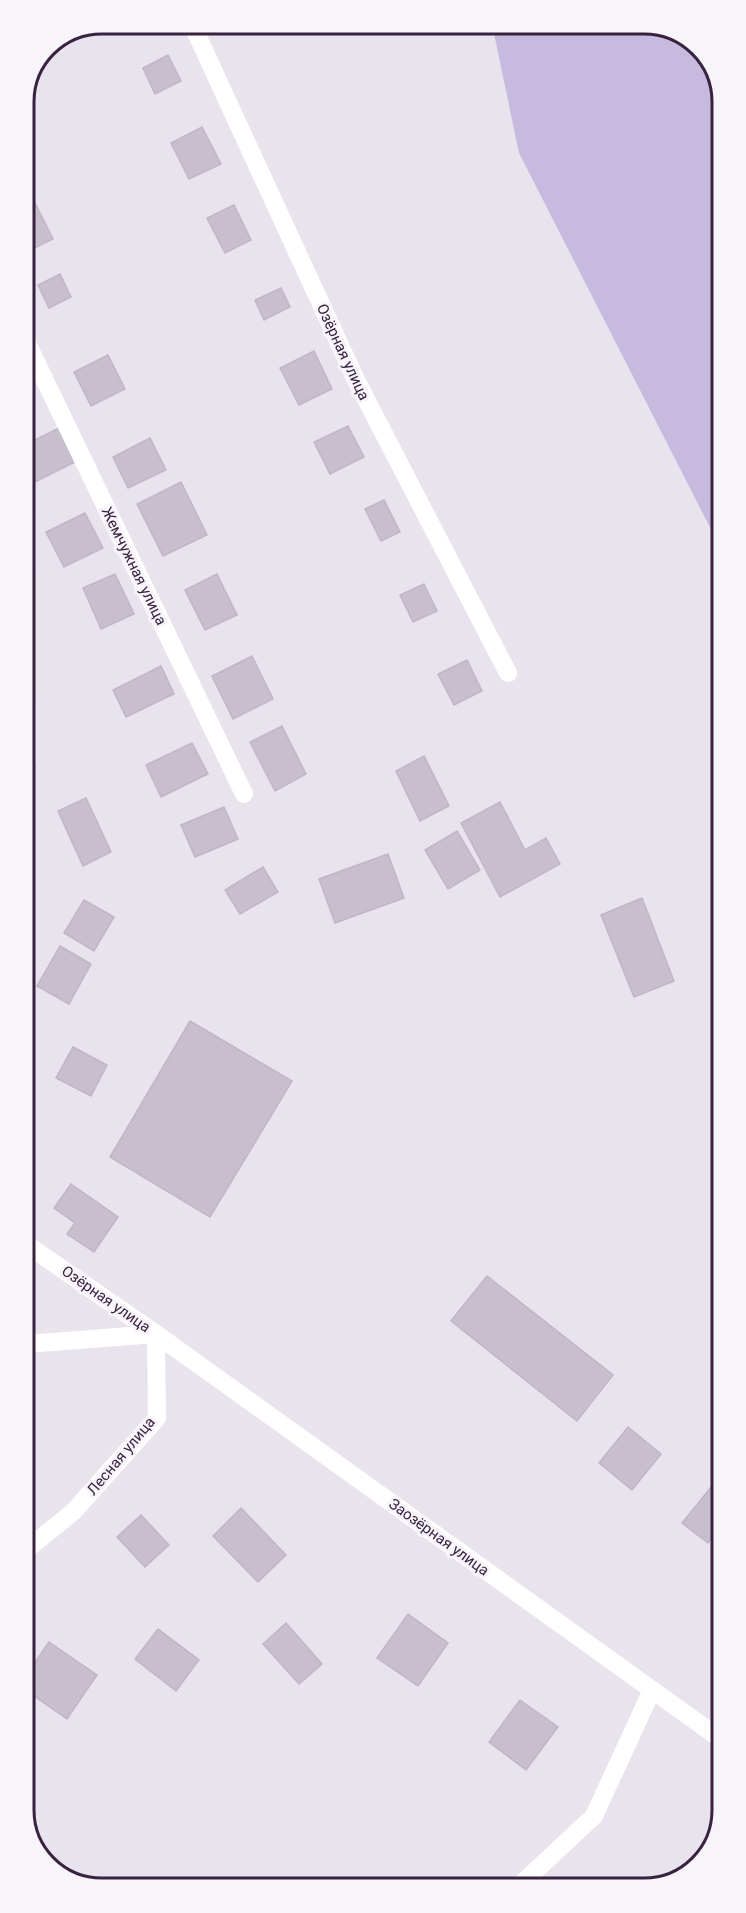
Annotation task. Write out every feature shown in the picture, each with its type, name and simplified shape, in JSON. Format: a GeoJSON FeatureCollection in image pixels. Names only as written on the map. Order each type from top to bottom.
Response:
{"type":"FeatureCollection","features":[{"type":"Feature","properties":{"kind":"street","name":"Озёрная улица"},"geometry":{"type":"LineString","coordinates":[[197,34],[356,380],[508,673]]}},
{"type":"Feature","properties":{"kind":"street","name":"Жемчужная улица"},"geometry":{"type":"LineString","coordinates":[[35,361],[244,794]]}},
{"type":"Feature","properties":{"kind":"street","name":"Озёрная улица"},"geometry":{"type":"LineString","coordinates":[[34,1250],[156,1334]]}},
{"type":"Feature","properties":{"kind":"street"},"geometry":{"type":"LineString","coordinates":[[34,1343],[156,1334]]}},
{"type":"Feature","properties":{"kind":"street","name":"Лесная улица"},"geometry":{"type":"LineString","coordinates":[[34,1544],[74,1512],[157,1418],[156,1334]]}},
{"type":"Feature","properties":{"kind":"street","name":"Заозёрная улица"},"geometry":{"type":"LineString","coordinates":[[156,1334],[712,1733]]}},
{"type":"Feature","properties":{"kind":"street"},"geometry":{"type":"LineString","coordinates":[[528,1878],[594,1816],[652,1690]]}},
{"type":"Feature","properties":{"kind":"shaded area"},"geometry":{"type":"Polygon","coordinates":[[[494,35],[648,35],[661,37],[685,48],[702,68],[708,80],[712,102],[712,531],[519,153],[494,35]]]}},
{"type":"Feature","properties":{"kind":"building"},"geometry":{"type":"Polygon","coordinates":[[[168,55],[181,81],[155,94],[143,68],[168,55]]]}},
{"type":"Feature","properties":{"kind":"building"},"geometry":{"type":"Polygon","coordinates":[[[202,127],[221,164],[189,179],[171,143],[202,127]]]}},
{"type":"Feature","properties":{"kind":"building"},"geometry":{"type":"Polygon","coordinates":[[[35,203],[53,239],[35,248],[35,203]]]}},
{"type":"Feature","properties":{"kind":"building"},"geometry":{"type":"Polygon","coordinates":[[[234,205],[251,240],[225,253],[207,218],[234,205]]]}},
{"type":"Feature","properties":{"kind":"building"},"geometry":{"type":"Polygon","coordinates":[[[60,274],[71,297],[49,308],[38,285],[60,274]]]}},
{"type":"Feature","properties":{"kind":"building"},"geometry":{"type":"Polygon","coordinates":[[[281,288],[290,307],[264,320],[255,300],[281,288]]]}},
{"type":"Feature","properties":{"kind":"building"},"geometry":{"type":"Polygon","coordinates":[[[314,351],[332,389],[299,405],[280,368],[314,351]]]}},
{"type":"Feature","properties":{"kind":"building"},"geometry":{"type":"Polygon","coordinates":[[[108,355],[125,389],[91,406],[74,372],[108,355]]]}},
{"type":"Feature","properties":{"kind":"building"},"geometry":{"type":"Polygon","coordinates":[[[348,426],[364,457],[330,474],[314,442],[348,426]]]}},
{"type":"Feature","properties":{"kind":"building"},"geometry":{"type":"Polygon","coordinates":[[[59,428],[75,462],[35,482],[35,440],[59,428]]]}},
{"type":"Feature","properties":{"kind":"building"},"geometry":{"type":"Polygon","coordinates":[[[150,438],[166,470],[128,488],[113,457],[150,438]]]}},
{"type":"Feature","properties":{"kind":"building"},"geometry":{"type":"Polygon","coordinates":[[[181,482],[207,535],[163,556],[137,504],[181,482]]]}},
{"type":"Feature","properties":{"kind":"building"},"geometry":{"type":"Polygon","coordinates":[[[384,500],[400,532],[381,541],[365,509],[384,500]]]}},
{"type":"Feature","properties":{"kind":"building"},"geometry":{"type":"Polygon","coordinates":[[[85,513],[103,548],[64,567],[46,532],[85,513]]]}},
{"type":"Feature","properties":{"kind":"building"},"geometry":{"type":"Polygon","coordinates":[[[115,574],[134,614],[101,629],[83,588],[115,574]]]}},
{"type":"Feature","properties":{"kind":"building"},"geometry":{"type":"Polygon","coordinates":[[[217,574],[237,615],[205,630],[185,590],[217,574]]]}},
{"type":"Feature","properties":{"kind":"building"},"geometry":{"type":"Polygon","coordinates":[[[424,584],[437,611],[413,622],[400,595],[424,584]]]}},
{"type":"Feature","properties":{"kind":"building"},"geometry":{"type":"Polygon","coordinates":[[[252,656],[273,699],[233,719],[212,676],[252,656]]]}},
{"type":"Feature","properties":{"kind":"building"},"geometry":{"type":"Polygon","coordinates":[[[467,660],[482,691],[454,705],[438,674],[467,660]]]}},
{"type":"Feature","properties":{"kind":"building"},"geometry":{"type":"Polygon","coordinates":[[[161,666],[174,694],[126,717],[113,690],[161,666]]]}},
{"type":"Feature","properties":{"kind":"building"},"geometry":{"type":"Polygon","coordinates":[[[282,726],[306,774],[275,791],[250,742],[282,726]]]}},
{"type":"Feature","properties":{"kind":"building"},"geometry":{"type":"Polygon","coordinates":[[[192,743],[208,774],[161,797],[146,765],[192,743]]]}},
{"type":"Feature","properties":{"kind":"building"},"geometry":{"type":"Polygon","coordinates":[[[424,756],[449,806],[420,821],[396,771],[424,756]]]}},
{"type":"Feature","properties":{"kind":"building"},"geometry":{"type":"Polygon","coordinates":[[[86,798],[111,852],[83,866],[58,811],[86,798]]]}},
{"type":"Feature","properties":{"kind":"building"},"geometry":{"type":"Polygon","coordinates":[[[500,802],[525,850],[546,838],[560,864],[500,897],[461,823],[500,802]]]}},
{"type":"Feature","properties":{"kind":"building"},"geometry":{"type":"Polygon","coordinates":[[[224,807],[238,839],[195,857],[181,825],[224,807]]]}},
{"type":"Feature","properties":{"kind":"building"},"geometry":{"type":"Polygon","coordinates":[[[457,831],[480,870],[448,889],[425,850],[457,831]]]}},
{"type":"Feature","properties":{"kind":"building"},"geometry":{"type":"Polygon","coordinates":[[[388,854],[404,898],[335,923],[319,879],[388,854]]]}},
{"type":"Feature","properties":{"kind":"building"},"geometry":{"type":"Polygon","coordinates":[[[263,867],[278,892],[240,914],[225,890],[263,867]]]}},
{"type":"Feature","properties":{"kind":"building"},"geometry":{"type":"Polygon","coordinates":[[[642,898],[674,981],[634,997],[601,915],[642,898]]]}},
{"type":"Feature","properties":{"kind":"building"},"geometry":{"type":"Polygon","coordinates":[[[84,900],[114,917],[94,951],[64,933],[84,900]]]}},
{"type":"Feature","properties":{"kind":"building"},"geometry":{"type":"Polygon","coordinates":[[[60,946],[91,964],[69,1004],[37,986],[60,946]]]}},
{"type":"Feature","properties":{"kind":"building"},"geometry":{"type":"Polygon","coordinates":[[[190,1021],[292,1081],[210,1217],[110,1157],[190,1021]]]}},
{"type":"Feature","properties":{"kind":"building"},"geometry":{"type":"Polygon","coordinates":[[[73,1047],[107,1065],[91,1096],[56,1078],[73,1047]]]}},
{"type":"Feature","properties":{"kind":"building"},"geometry":{"type":"Polygon","coordinates":[[[71,1184],[118,1217],[94,1252],[67,1234],[75,1223],[54,1208],[71,1184]]]}},
{"type":"Feature","properties":{"kind":"building"},"geometry":{"type":"Polygon","coordinates":[[[487,1276],[613,1375],[577,1421],[451,1321],[487,1276]]]}},
{"type":"Feature","properties":{"kind":"building"},"geometry":{"type":"Polygon","coordinates":[[[628,1427],[661,1454],[632,1490],[599,1463],[628,1427]]]}},
{"type":"Feature","properties":{"kind":"building"},"geometry":{"type":"Polygon","coordinates":[[[712,1486],[712,1538],[708,1543],[682,1523],[712,1486]]]}},
{"type":"Feature","properties":{"kind":"building"},"geometry":{"type":"Polygon","coordinates":[[[241,1508],[286,1555],[258,1582],[213,1536],[241,1508]]]}},
{"type":"Feature","properties":{"kind":"building"},"geometry":{"type":"Polygon","coordinates":[[[141,1515],[169,1545],[145,1567],[117,1537],[141,1515]]]}},
{"type":"Feature","properties":{"kind":"building"},"geometry":{"type":"Polygon","coordinates":[[[408,1614],[448,1643],[418,1686],[377,1658],[408,1614]]]}},
{"type":"Feature","properties":{"kind":"building"},"geometry":{"type":"Polygon","coordinates":[[[286,1623],[322,1664],[299,1684],[263,1644],[286,1623]]]}},
{"type":"Feature","properties":{"kind":"building"},"geometry":{"type":"Polygon","coordinates":[[[158,1629],[199,1660],[176,1691],[135,1659],[158,1629]]]}},
{"type":"Feature","properties":{"kind":"building"},"geometry":{"type":"Polygon","coordinates":[[[49,1642],[97,1675],[67,1719],[34,1696],[34,1664],[49,1642]]]}},
{"type":"Feature","properties":{"kind":"building"},"geometry":{"type":"Polygon","coordinates":[[[520,1700],[558,1727],[526,1770],[489,1742],[520,1700]]]}}]}
